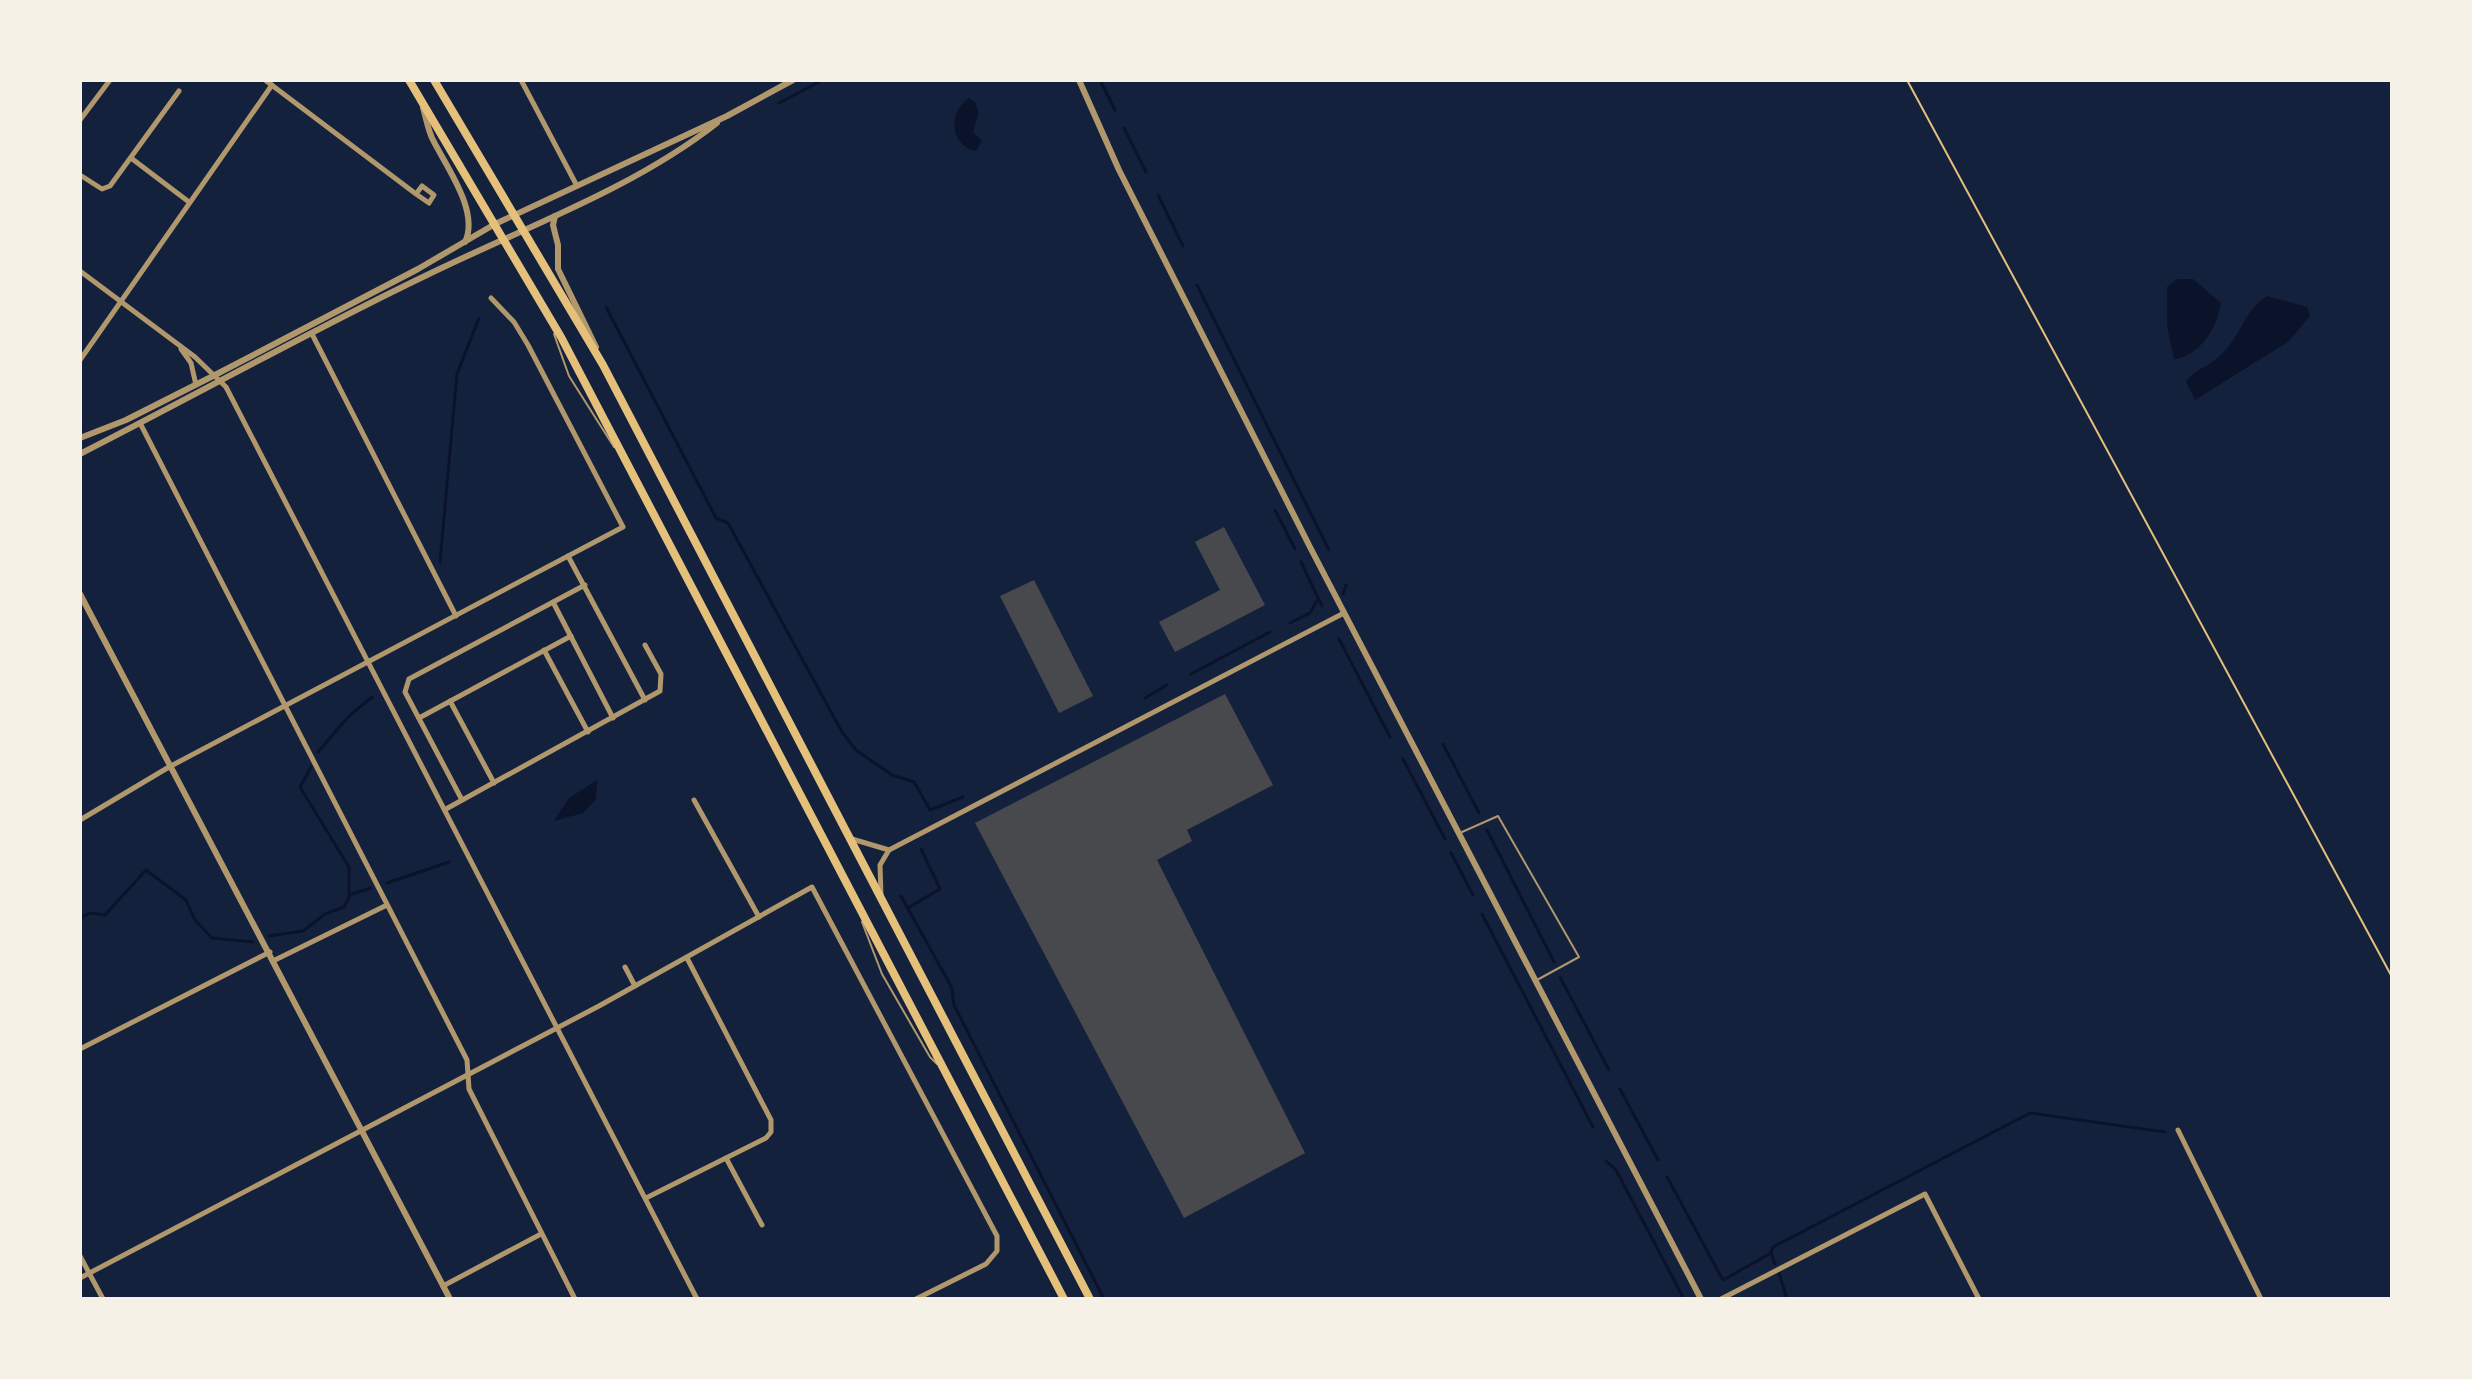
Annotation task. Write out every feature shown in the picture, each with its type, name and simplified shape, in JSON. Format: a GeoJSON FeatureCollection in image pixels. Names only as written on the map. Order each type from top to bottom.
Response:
{"type":"FeatureCollection","features":[{"type":"Feature","properties":{"kind":"highway"},"geometry":{"type":"LineString","coordinates":[[409,80],[552,321],[1064,1299]]}},
{"type":"Feature","properties":{"kind":"highway"},"geometry":{"type":"LineString","coordinates":[[434,80],[603,365],[1090,1299]]}},
{"type":"Feature","properties":{"kind":"street"},"geometry":{"type":"LineString","coordinates":[[80,120],[110,80]]}},
{"type":"Feature","properties":{"kind":"street"},"geometry":{"type":"LineString","coordinates":[[265,80],[416,194]]}},
{"type":"Feature","properties":{"kind":"street"},"geometry":{"type":"LineString","coordinates":[[521,80],[586,199]]}},
{"type":"Feature","properties":{"kind":"street"},"geometry":{"type":"LineString","coordinates":[[80,438],[126,420],[196,385],[514,214],[727,116],[793,80]]}},
{"type":"Feature","properties":{"kind":"street"},"geometry":{"type":"LineString","coordinates":[[1079,80],[1172,278],[1701,1299]]}},
{"type":"Feature","properties":{"kind":"street"},"geometry":{"type":"LineString","coordinates":[[80,360],[272,85]]}},
{"type":"Feature","properties":{"kind":"street"},"geometry":{"type":"LineString","coordinates":[[80,175],[102,189],[110,186],[179,91]]}},
{"type":"Feature","properties":{"kind":"street"},"geometry":{"type":"LineString","coordinates":[[421,101],[432,137],[458,183],[469,234],[465,242]]}},
{"type":"Feature","properties":{"kind":"street"},"geometry":{"type":"LineString","coordinates":[[80,454],[435,270],[525,232],[685,149],[727,116]]}},
{"type":"Feature","properties":{"kind":"street"},"geometry":{"type":"LineString","coordinates":[[131,158],[189,202]]}},
{"type":"Feature","properties":{"kind":"street"},"geometry":{"type":"LineString","coordinates":[[555,216],[553,225],[558,245],[558,269],[581,311],[603,365]]}},
{"type":"Feature","properties":{"kind":"street"},"geometry":{"type":"LineString","coordinates":[[80,271],[223,382],[697,1299]]}},
{"type":"Feature","properties":{"kind":"street"},"geometry":{"type":"LineString","coordinates":[[80,820],[169,767],[623,527],[528,345],[514,322],[491,298]]}},
{"type":"Feature","properties":{"kind":"street"},"geometry":{"type":"LineString","coordinates":[[312,334],[456,616]]}},
{"type":"Feature","properties":{"kind":"street"},"geometry":{"type":"LineString","coordinates":[[178,345],[191,363],[196,385]]}},
{"type":"Feature","properties":{"kind":"street"},"geometry":{"type":"LineString","coordinates":[[140,423],[467,1060],[469,1089],[575,1299]]}},
{"type":"Feature","properties":{"kind":"street"},"geometry":{"type":"LineString","coordinates":[[568,556],[645,700]]}},
{"type":"Feature","properties":{"kind":"street"},"geometry":{"type":"LineString","coordinates":[[462,800],[405,692],[409,679],[585,585]]}},
{"type":"Feature","properties":{"kind":"street"},"geometry":{"type":"LineString","coordinates":[[80,594],[169,767],[271,952],[450,1299]]}},
{"type":"Feature","properties":{"kind":"street"},"geometry":{"type":"LineString","coordinates":[[553,602],[613,718]]}},
{"type":"Feature","properties":{"kind":"street"},"geometry":{"type":"LineString","coordinates":[[881,897],[880,865],[889,850],[1344,613]]}},
{"type":"Feature","properties":{"kind":"street"},"geometry":{"type":"LineString","coordinates":[[419,718],[571,636]]}},
{"type":"Feature","properties":{"kind":"street"},"geometry":{"type":"LineString","coordinates":[[446,809],[660,691],[663,685],[645,645]]}},
{"type":"Feature","properties":{"kind":"street"},"geometry":{"type":"LineString","coordinates":[[544,650],[588,732]]}},
{"type":"Feature","properties":{"kind":"street"},"geometry":{"type":"LineString","coordinates":[[450,701],[494,783]]}},
{"type":"Feature","properties":{"kind":"street"},"geometry":{"type":"LineString","coordinates":[[694,800],[759,917]]}},
{"type":"Feature","properties":{"kind":"street"},"geometry":{"type":"LineString","coordinates":[[851,839],[889,850]]}},
{"type":"Feature","properties":{"kind":"street"},"geometry":{"type":"LineString","coordinates":[[80,1278],[555,1029],[812,887],[999,1244],[986,1264],[916,1299]]}},
{"type":"Feature","properties":{"kind":"street"},"geometry":{"type":"LineString","coordinates":[[275,960],[387,905]]}},
{"type":"Feature","properties":{"kind":"street"},"geometry":{"type":"LineString","coordinates":[[80,1049],[271,952]]}},
{"type":"Feature","properties":{"kind":"street"},"geometry":{"type":"LineString","coordinates":[[646,1198],[766,1138],[771,1132],[771,1120],[687,958]]}},
{"type":"Feature","properties":{"kind":"street"},"geometry":{"type":"LineString","coordinates":[[625,967],[635,986]]}},
{"type":"Feature","properties":{"kind":"street"},"geometry":{"type":"LineString","coordinates":[[2178,1130],[2261,1299]]}},
{"type":"Feature","properties":{"kind":"street"},"geometry":{"type":"LineString","coordinates":[[726,1158],[762,1225]]}},
{"type":"Feature","properties":{"kind":"street"},"geometry":{"type":"LineString","coordinates":[[1721,1299],[1925,1194],[1979,1299]]}},
{"type":"Feature","properties":{"kind":"street"},"geometry":{"type":"LineString","coordinates":[[443,1286],[541,1234]]}},
{"type":"Feature","properties":{"kind":"street"},"geometry":{"type":"LineString","coordinates":[[80,1256],[103,1299]]}},
{"type":"Feature","properties":{"kind":"lane"},"geometry":{"type":"LineString","coordinates":[[1460,833],[1498,816],[1560,919],[1579,957],[1536,980]]}},
{"type":"Feature","properties":{"kind":"path"},"geometry":{"type":"LineString","coordinates":[[1907,80],[2392,977]]}},
{"type":"Feature","properties":{"kind":"water"},"geometry":{"type":"Polygon","coordinates":[[[969,98],[975,102],[979,112],[973,132],[982,141],[976,151],[960,142],[954,126],[958,110],[969,98]]]}},
{"type":"Feature","properties":{"kind":"water"},"geometry":{"type":"Polygon","coordinates":[[[2177,279],[2193,279],[2221,303],[2206,339],[2184,357],[2174,359],[2167,326],[2167,287],[2177,279]]]}},
{"type":"Feature","properties":{"kind":"water"},"geometry":{"type":"Polygon","coordinates":[[[2267,296],[2307,307],[2310,316],[2289,341],[2195,400],[2186,382],[2224,352],[2252,310],[2267,296]]]}},
{"type":"Feature","properties":{"kind":"water"},"geometry":{"type":"Polygon","coordinates":[[[597,780],[596,799],[583,813],[554,821],[569,798],[597,780]]]}},
{"type":"Feature","properties":{"kind":"building"},"geometry":{"type":"Polygon","coordinates":[[[1224,527],[1265,605],[1175,652],[1159,622],[1220,590],[1195,542],[1224,527]]]}},
{"type":"Feature","properties":{"kind":"building"},"geometry":{"type":"Polygon","coordinates":[[[1034,580],[1093,696],[1059,713],[1000,596],[1034,580]]]}},
{"type":"Feature","properties":{"kind":"building"},"geometry":{"type":"Polygon","coordinates":[[[1225,694],[1273,785],[1187,830],[1192,841],[1157,860],[1305,1153],[1184,1218],[975,823],[1225,694]]]}},
{"type":"Feature","properties":{"kind":"waterway"},"geometry":{"type":"LineString","coordinates":[[1100,80],[1115,110]]}},
{"type":"Feature","properties":{"kind":"waterway"},"geometry":{"type":"LineString","coordinates":[[779,103],[821,81]]}},
{"type":"Feature","properties":{"kind":"waterway"},"geometry":{"type":"LineString","coordinates":[[1124,128],[1146,172]]}},
{"type":"Feature","properties":{"kind":"waterway"},"geometry":{"type":"LineString","coordinates":[[1158,195],[1183,246]]}},
{"type":"Feature","properties":{"kind":"waterway"},"geometry":{"type":"LineString","coordinates":[[1197,285],[1329,550]]}},
{"type":"Feature","properties":{"kind":"waterway"},"geometry":{"type":"LineString","coordinates":[[606,307],[716,518],[728,523],[842,732],[856,750],[892,775],[914,782],[930,810],[963,797]]}},
{"type":"Feature","properties":{"kind":"waterway"},"geometry":{"type":"LineString","coordinates":[[440,562],[457,374],[479,318]]}},
{"type":"Feature","properties":{"kind":"waterway"},"geometry":{"type":"LineString","coordinates":[[1275,510],[1295,549]]}},
{"type":"Feature","properties":{"kind":"waterway"},"geometry":{"type":"LineString","coordinates":[[1301,562],[1322,606]]}},
{"type":"Feature","properties":{"kind":"waterway"},"geometry":{"type":"LineString","coordinates":[[1343,594],[1346,585]]}},
{"type":"Feature","properties":{"kind":"waterway"},"geometry":{"type":"LineString","coordinates":[[1290,623],[1310,613],[1318,599]]}},
{"type":"Feature","properties":{"kind":"waterway"},"geometry":{"type":"LineString","coordinates":[[1191,674],[1270,632]]}},
{"type":"Feature","properties":{"kind":"waterway"},"geometry":{"type":"LineString","coordinates":[[1339,639],[1390,737]]}},
{"type":"Feature","properties":{"kind":"waterway"},"geometry":{"type":"LineString","coordinates":[[1145,698],[1167,685]]}},
{"type":"Feature","properties":{"kind":"waterway"},"geometry":{"type":"LineString","coordinates":[[318,752],[348,717],[372,697]]}},
{"type":"Feature","properties":{"kind":"waterway"},"geometry":{"type":"LineString","coordinates":[[1443,744],[1479,813]]}},
{"type":"Feature","properties":{"kind":"waterway"},"geometry":{"type":"LineString","coordinates":[[1403,759],[1445,839]]}},
{"type":"Feature","properties":{"kind":"waterway"},"geometry":{"type":"LineString","coordinates":[[269,936],[303,931],[325,914],[344,907],[349,898],[349,867],[300,787],[311,767]]}},
{"type":"Feature","properties":{"kind":"waterway"},"geometry":{"type":"LineString","coordinates":[[1487,830],[1554,962]]}},
{"type":"Feature","properties":{"kind":"waterway"},"geometry":{"type":"LineString","coordinates":[[908,908],[940,889],[921,849]]}},
{"type":"Feature","properties":{"kind":"waterway"},"geometry":{"type":"LineString","coordinates":[[1451,853],[1473,895]]}},
{"type":"Feature","properties":{"kind":"waterway"},"geometry":{"type":"LineString","coordinates":[[387,883],[449,862]]}},
{"type":"Feature","properties":{"kind":"waterway"},"geometry":{"type":"LineString","coordinates":[[80,918],[90,913],[105,915],[146,870],[186,900],[195,920],[212,938],[253,942]]}},
{"type":"Feature","properties":{"kind":"waterway"},"geometry":{"type":"LineString","coordinates":[[349,895],[371,888]]}},
{"type":"Feature","properties":{"kind":"waterway"},"geometry":{"type":"LineString","coordinates":[[901,896],[952,988],[954,1005],[1104,1299]]}},
{"type":"Feature","properties":{"kind":"waterway"},"geometry":{"type":"LineString","coordinates":[[1482,914],[1593,1127]]}},
{"type":"Feature","properties":{"kind":"waterway"},"geometry":{"type":"LineString","coordinates":[[1560,977],[1609,1070]]}},
{"type":"Feature","properties":{"kind":"waterway"},"geometry":{"type":"LineString","coordinates":[[1620,1089],[1658,1160]]}},
{"type":"Feature","properties":{"kind":"waterway"},"geometry":{"type":"LineString","coordinates":[[1667,1177],[1723,1280],[1771,1253],[1773,1247],[2030,1113],[2165,1132]]}},
{"type":"Feature","properties":{"kind":"waterway"},"geometry":{"type":"LineString","coordinates":[[1606,1161],[1616,1170],[1684,1299]]}},
{"type":"Feature","properties":{"kind":"waterway"},"geometry":{"type":"LineString","coordinates":[[1771,1253],[1775,1264]]}},
{"type":"Feature","properties":{"kind":"waterway"},"geometry":{"type":"LineString","coordinates":[[1779,1273],[1787,1299]]}}]}
